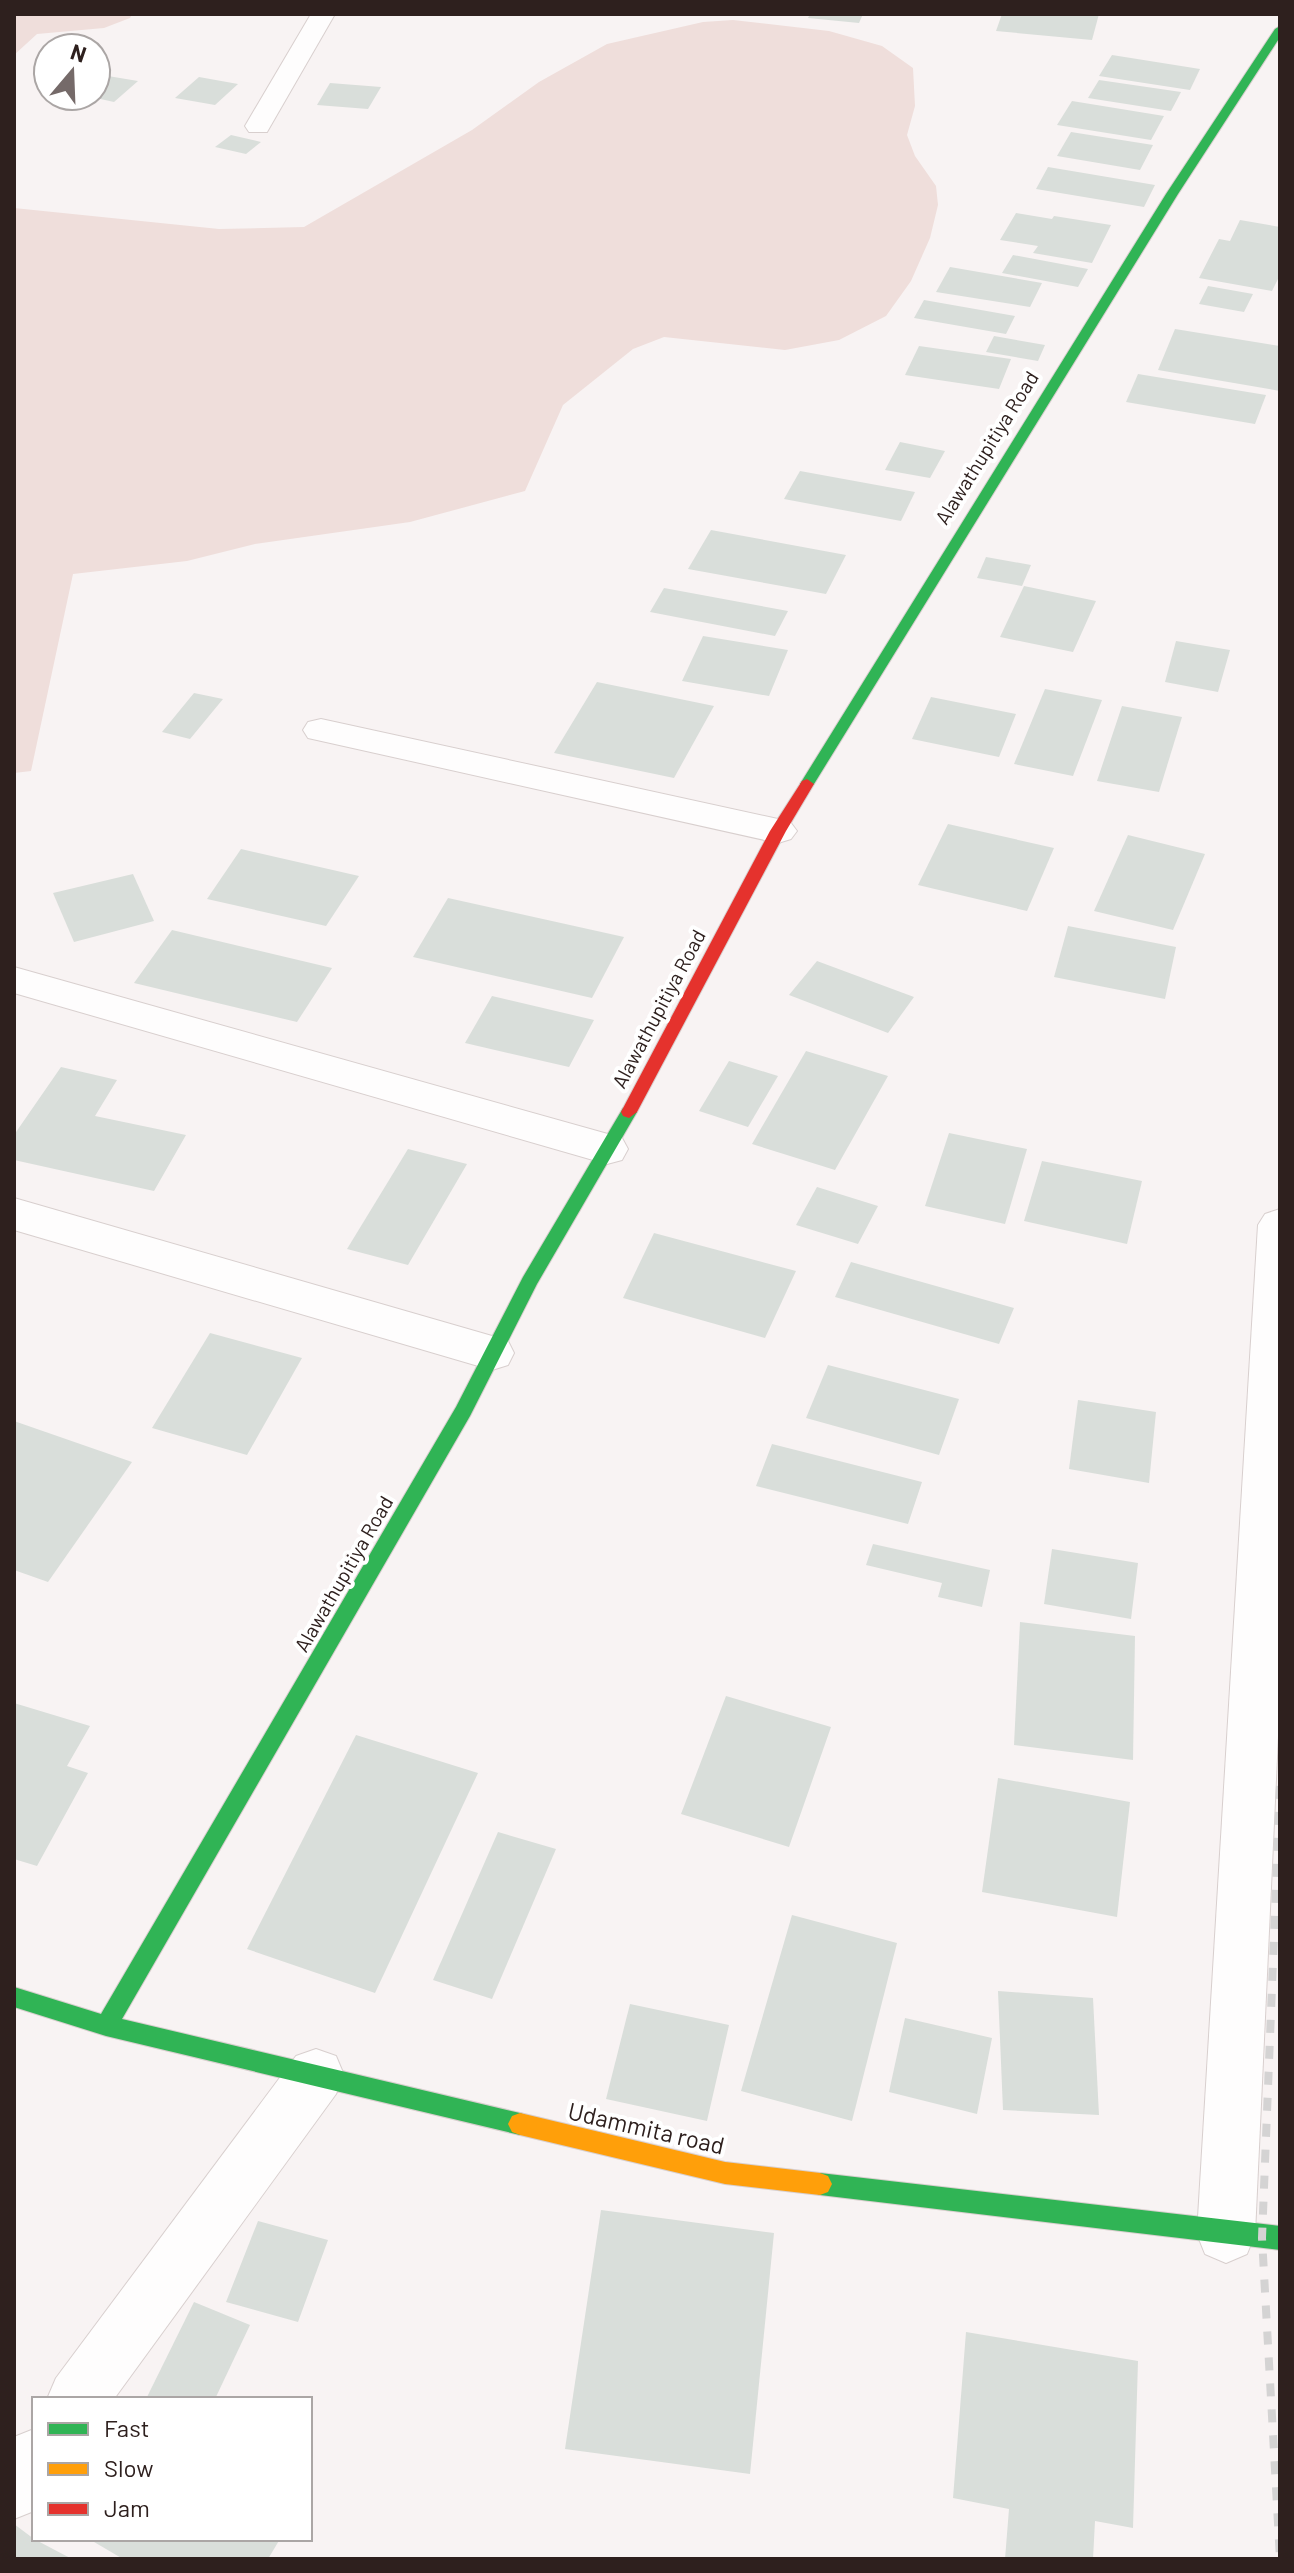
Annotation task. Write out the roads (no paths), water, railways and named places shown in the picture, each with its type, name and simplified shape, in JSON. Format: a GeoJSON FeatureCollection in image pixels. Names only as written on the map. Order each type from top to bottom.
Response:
{"type":"FeatureCollection","features":[{"type":"Feature","properties":{"kind":"street"},"geometry":{"type":"LineString","coordinates":[[258,126],[323,14]]}},
{"type":"Feature","properties":{"kind":"street","name":"Alawathupitiya Road"},"geometry":{"type":"LineString","coordinates":[[106,2026],[384,1549],[529,1282],[607,1149],[778,831],[1056,379],[1280,29]]}},
{"type":"Feature","properties":{"kind":"street"},"geometry":{"type":"LineString","coordinates":[[321,730],[778,831]]}},
{"type":"Feature","properties":{"kind":"street"},"geometry":{"type":"LineString","coordinates":[[14,980],[607,1149]]}},
{"type":"Feature","properties":{"kind":"street"},"geometry":{"type":"LineString","coordinates":[[14,1214],[492,1353]]}},
{"type":"Feature","properties":{"kind":"street"},"geometry":{"type":"LineString","coordinates":[[1226,2234],[1280,1225]]}},
{"type":"Feature","properties":{"kind":"street","name":"Udammita road"},"geometry":{"type":"LineString","coordinates":[[14,1997],[106,2026],[725,2173],[1280,2238]]}},
{"type":"Feature","properties":{"kind":"street"},"geometry":{"type":"LineString","coordinates":[[78,2397],[316,2075]]}},
{"type":"Feature","properties":{"kind":"street"},"geometry":{"type":"LineString","coordinates":[[14,2488],[32,2463]]}},
{"type":"Feature","properties":{"kind":"railway"},"geometry":{"type":"LineString","coordinates":[[1280,1786],[1262,2238],[1280,2559]]}}]}
